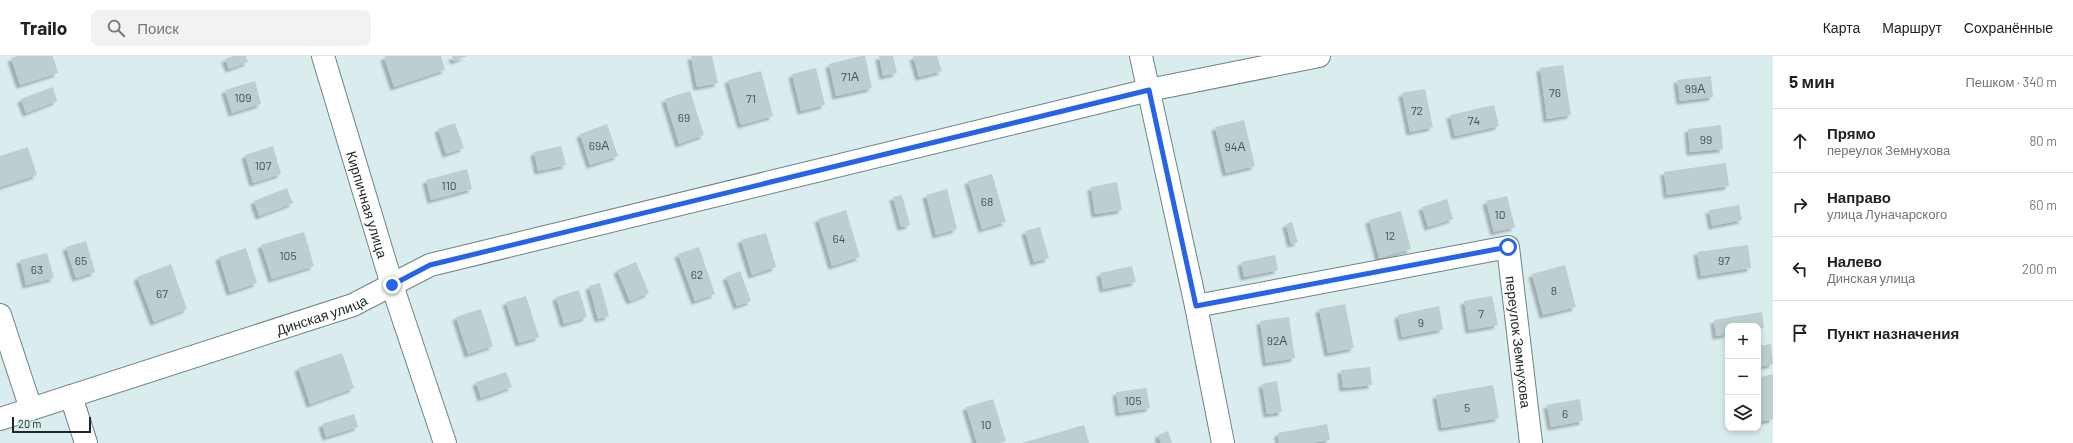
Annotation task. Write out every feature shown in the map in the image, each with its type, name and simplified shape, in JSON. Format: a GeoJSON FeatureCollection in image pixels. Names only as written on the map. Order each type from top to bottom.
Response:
{"type":"FeatureCollection","features":[{"type":"Feature","properties":{"kind":"street","name":"Кирпичная улица"},"geometry":{"type":"LineString","coordinates":[[323,56],[392,285],[445,443]]}},
{"type":"Feature","properties":{"kind":"street"},"geometry":{"type":"LineString","coordinates":[[1141,56],[1196,306],[1223,443]]}},
{"type":"Feature","properties":{"kind":"street","name":"Динская улица"},"geometry":{"type":"LineString","coordinates":[[0,419],[353,305],[430,265],[1149,90],[1319,56]]}},
{"type":"Feature","properties":{"kind":"street","name":"переулок Земнухова"},"geometry":{"type":"LineString","coordinates":[[1196,306],[1508,247],[1531,443]]}},
{"type":"Feature","properties":{"kind":"street"},"geometry":{"type":"LineString","coordinates":[[0,315],[31,409]]}},
{"type":"Feature","properties":{"kind":"street"},"geometry":{"type":"LineString","coordinates":[[71,396],[86,443]]}},
{"type":"Feature","properties":{"kind":"building"},"geometry":{"type":"Polygon","coordinates":[[[17,56],[53,56],[58,73],[20,85],[11,58],[17,56]]]}},
{"type":"Feature","properties":{"kind":"building"},"geometry":{"type":"Polygon","coordinates":[[[233,56],[246,56],[248,62],[229,69],[225,59],[233,56]]]}},
{"type":"Feature","properties":{"kind":"building"},"geometry":{"type":"Polygon","coordinates":[[[441,56],[445,70],[394,87],[384,57],[441,56]]]}},
{"type":"Feature","properties":{"kind":"building"},"geometry":{"type":"Polygon","coordinates":[[[452,56],[467,56],[454,61],[452,56]]]}},
{"type":"Feature","properties":{"kind":"building"},"geometry":{"type":"Polygon","coordinates":[[[691,56],[712,56],[718,83],[697,87],[691,56]]]}},
{"type":"Feature","properties":{"kind":"building"},"geometry":{"type":"Polygon","coordinates":[[[865,56],[872,88],[836,96],[829,64],[865,56]]]}},
{"type":"Feature","properties":{"kind":"building"},"geometry":{"type":"Polygon","coordinates":[[[879,56],[893,56],[897,73],[883,76],[879,56]]]}},
{"type":"Feature","properties":{"kind":"building"},"geometry":{"type":"Polygon","coordinates":[[[913,56],[937,56],[942,71],[919,77],[913,56]]]}},
{"type":"Feature","properties":{"kind":"building"},"geometry":{"type":"Polygon","coordinates":[[[1563,65],[1571,115],[1547,119],[1540,68],[1563,65]]]}},
{"type":"Feature","properties":{"kind":"building"},"geometry":{"type":"Polygon","coordinates":[[[816,68],[825,105],[801,111],[792,74],[816,68]]]}},
{"type":"Feature","properties":{"kind":"building"},"geometry":{"type":"Polygon","coordinates":[[[761,71],[773,116],[741,125],[728,80],[761,71]]]}},
{"type":"Feature","properties":{"kind":"building"},"geometry":{"type":"Polygon","coordinates":[[[1711,76],[1713,97],[1680,101],[1677,80],[1711,76]]]}},
{"type":"Feature","properties":{"kind":"building"},"geometry":{"type":"Polygon","coordinates":[[[255,81],[261,104],[232,113],[225,90],[255,81]]]}},
{"type":"Feature","properties":{"kind":"building"},"geometry":{"type":"Polygon","coordinates":[[[53,87],[57,101],[26,113],[21,99],[53,87]]]}},
{"type":"Feature","properties":{"kind":"building"},"geometry":{"type":"Polygon","coordinates":[[[1425,89],[1433,127],[1410,132],[1402,93],[1425,89]]]}},
{"type":"Feature","properties":{"kind":"building"},"geometry":{"type":"Polygon","coordinates":[[[690,91],[704,135],[679,144],[665,99],[690,91]]]}},
{"type":"Feature","properties":{"kind":"building"},"geometry":{"type":"Polygon","coordinates":[[[1494,105],[1499,126],[1455,136],[1450,115],[1494,105]]]}},
{"type":"Feature","properties":{"kind":"building"},"geometry":{"type":"Polygon","coordinates":[[[1244,120],[1255,166],[1226,173],[1215,127],[1244,120]]]}},
{"type":"Feature","properties":{"kind":"building"},"geometry":{"type":"Polygon","coordinates":[[[455,123],[464,148],[446,154],[438,129],[455,123]]]}},
{"type":"Feature","properties":{"kind":"building"},"geometry":{"type":"Polygon","coordinates":[[[607,124],[618,156],[590,165],[580,134],[607,124]]]}},
{"type":"Feature","properties":{"kind":"building"},"geometry":{"type":"Polygon","coordinates":[[[1721,125],[1723,149],[1690,152],[1688,129],[1721,125]]]}},
{"type":"Feature","properties":{"kind":"building"},"geometry":{"type":"Polygon","coordinates":[[[273,146],[281,174],[253,183],[245,155],[273,146]]]}},
{"type":"Feature","properties":{"kind":"building"},"geometry":{"type":"Polygon","coordinates":[[[561,146],[566,165],[538,171],[534,152],[561,146]]]}},
{"type":"Feature","properties":{"kind":"building"},"geometry":{"type":"Polygon","coordinates":[[[28,147],[37,175],[0,187],[0,156],[28,147]]]}},
{"type":"Feature","properties":{"kind":"building"},"geometry":{"type":"Polygon","coordinates":[[[1726,163],[1729,186],[1667,195],[1664,172],[1726,163]]]}},
{"type":"Feature","properties":{"kind":"building"},"geometry":{"type":"Polygon","coordinates":[[[467,169],[472,189],[431,200],[426,180],[467,169]]]}},
{"type":"Feature","properties":{"kind":"building"},"geometry":{"type":"Polygon","coordinates":[[[992,174],[1006,222],[982,229],[968,181],[992,174]]]}},
{"type":"Feature","properties":{"kind":"building"},"geometry":{"type":"Polygon","coordinates":[[[1117,182],[1122,210],[1095,214],[1091,187],[1117,182]]]}},
{"type":"Feature","properties":{"kind":"building"},"geometry":{"type":"Polygon","coordinates":[[[287,188],[293,203],[259,216],[254,201],[287,188]]]}},
{"type":"Feature","properties":{"kind":"building"},"geometry":{"type":"Polygon","coordinates":[[[947,189],[957,229],[936,235],[926,195],[947,189]]]}},
{"type":"Feature","properties":{"kind":"building"},"geometry":{"type":"Polygon","coordinates":[[[902,195],[910,225],[901,227],[893,197],[902,195]]]}},
{"type":"Feature","properties":{"kind":"building"},"geometry":{"type":"Polygon","coordinates":[[[1507,196],[1515,227],[1494,232],[1486,201],[1507,196]]]}},
{"type":"Feature","properties":{"kind":"building"},"geometry":{"type":"Polygon","coordinates":[[[1447,199],[1453,219],[1428,227],[1422,207],[1447,199]]]}},
{"type":"Feature","properties":{"kind":"building"},"geometry":{"type":"Polygon","coordinates":[[[1739,205],[1742,220],[1712,226],[1709,210],[1739,205]]]}},
{"type":"Feature","properties":{"kind":"building"},"geometry":{"type":"Polygon","coordinates":[[[846,210],[860,257],[832,266],[818,219],[846,210]]]}},
{"type":"Feature","properties":{"kind":"building"},"geometry":{"type":"Polygon","coordinates":[[[1401,211],[1411,249],[1379,258],[1369,220],[1401,211]]]}},
{"type":"Feature","properties":{"kind":"building"},"geometry":{"type":"Polygon","coordinates":[[[1292,222],[1298,242],[1291,244],[1286,224],[1292,222]]]}},
{"type":"Feature","properties":{"kind":"building"},"geometry":{"type":"Polygon","coordinates":[[[1040,227],[1049,258],[1034,262],[1025,231],[1040,227]]]}},
{"type":"Feature","properties":{"kind":"building"},"geometry":{"type":"Polygon","coordinates":[[[304,232],[314,266],[272,279],[261,245],[304,232]]]}},
{"type":"Feature","properties":{"kind":"building"},"geometry":{"type":"Polygon","coordinates":[[[766,233],[776,267],[752,275],[741,240],[766,233]]]}},
{"type":"Feature","properties":{"kind":"building"},"geometry":{"type":"Polygon","coordinates":[[[86,241],[95,272],[76,278],[66,247],[86,241]]]}},
{"type":"Feature","properties":{"kind":"building"},"geometry":{"type":"Polygon","coordinates":[[[1748,245],[1751,268],[1701,276],[1697,252],[1748,245]]]}},
{"type":"Feature","properties":{"kind":"building"},"geometry":{"type":"Polygon","coordinates":[[[699,247],[715,294],[695,301],[678,254],[699,247]]]}},
{"type":"Feature","properties":{"kind":"building"},"geometry":{"type":"Polygon","coordinates":[[[246,248],[257,283],[230,292],[219,257],[246,248]]]}},
{"type":"Feature","properties":{"kind":"building"},"geometry":{"type":"Polygon","coordinates":[[[47,253],[54,278],[26,285],[20,260],[47,253]]]}},
{"type":"Feature","properties":{"kind":"building"},"geometry":{"type":"Polygon","coordinates":[[[1275,255],[1278,270],[1244,277],[1241,262],[1275,255]]]}},
{"type":"Feature","properties":{"kind":"building"},"geometry":{"type":"Polygon","coordinates":[[[636,262],[649,293],[630,301],[617,270],[636,262]]]}},
{"type":"Feature","properties":{"kind":"building"},"geometry":{"type":"Polygon","coordinates":[[[171,264],[187,309],[154,322],[137,277],[171,264]]]}},
{"type":"Feature","properties":{"kind":"building"},"geometry":{"type":"Polygon","coordinates":[[[1565,265],[1576,307],[1543,315],[1532,274],[1565,265]]]}},
{"type":"Feature","properties":{"kind":"building"},"geometry":{"type":"Polygon","coordinates":[[[1132,266],[1136,282],[1103,289],[1100,273],[1132,266]]]}},
{"type":"Feature","properties":{"kind":"building"},"geometry":{"type":"Polygon","coordinates":[[[740,271],[751,301],[737,306],[726,277],[740,271]]]}},
{"type":"Feature","properties":{"kind":"building"},"geometry":{"type":"Polygon","coordinates":[[[600,283],[609,316],[598,319],[589,286],[600,283]]]}},
{"type":"Feature","properties":{"kind":"building"},"geometry":{"type":"Polygon","coordinates":[[[579,290],[587,317],[564,324],[556,297],[579,290]]]}},
{"type":"Feature","properties":{"kind":"building"},"geometry":{"type":"Polygon","coordinates":[[[526,296],[539,337],[519,343],[506,302],[526,296]]]}},
{"type":"Feature","properties":{"kind":"building"},"geometry":{"type":"Polygon","coordinates":[[[1492,296],[1498,325],[1469,330],[1464,301],[1492,296]]]}},
{"type":"Feature","properties":{"kind":"building"},"geometry":{"type":"Polygon","coordinates":[[[1345,304],[1354,348],[1328,353],[1319,309],[1345,304]]]}},
{"type":"Feature","properties":{"kind":"building"},"geometry":{"type":"Polygon","coordinates":[[[1439,306],[1443,329],[1402,337],[1398,315],[1439,306]]]}},
{"type":"Feature","properties":{"kind":"building"},"geometry":{"type":"Polygon","coordinates":[[[481,309],[493,346],[468,354],[456,317],[481,309]]]}},
{"type":"Feature","properties":{"kind":"building"},"geometry":{"type":"Polygon","coordinates":[[[1762,312],[1764,328],[1761,328],[1761,323],[1725,323],[1725,334],[1716,336],[1714,320],[1762,312]]]}},
{"type":"Feature","properties":{"kind":"building"},"geometry":{"type":"Polygon","coordinates":[[[1289,317],[1295,358],[1266,363],[1260,321],[1289,317]]]}},
{"type":"Feature","properties":{"kind":"building"},"geometry":{"type":"Polygon","coordinates":[[[1771,344],[1773,364],[1761,366],[1761,346],[1771,344]]]}},
{"type":"Feature","properties":{"kind":"building"},"geometry":{"type":"Polygon","coordinates":[[[342,353],[354,388],[310,404],[298,368],[342,353]]]}},
{"type":"Feature","properties":{"kind":"building"},"geometry":{"type":"Polygon","coordinates":[[[1370,367],[1372,385],[1343,388],[1341,370],[1370,367]]]}},
{"type":"Feature","properties":{"kind":"building"},"geometry":{"type":"Polygon","coordinates":[[[506,372],[512,387],[481,398],[476,382],[506,372]]]}},
{"type":"Feature","properties":{"kind":"building"},"geometry":{"type":"Polygon","coordinates":[[[1773,374],[1773,419],[1761,421],[1761,395],[1761,377],[1773,374]]]}},
{"type":"Feature","properties":{"kind":"building"},"geometry":{"type":"Polygon","coordinates":[[[1277,381],[1282,412],[1267,414],[1262,384],[1277,381]]]}},
{"type":"Feature","properties":{"kind":"building"},"geometry":{"type":"Polygon","coordinates":[[[1493,385],[1499,418],[1442,428],[1436,395],[1493,385]]]}},
{"type":"Feature","properties":{"kind":"building"},"geometry":{"type":"Polygon","coordinates":[[[1146,388],[1150,408],[1119,413],[1116,392],[1146,388]]]}},
{"type":"Feature","properties":{"kind":"building"},"geometry":{"type":"Polygon","coordinates":[[[993,399],[1006,441],[998,443],[977,443],[966,407],[993,399]]]}},
{"type":"Feature","properties":{"kind":"building"},"geometry":{"type":"Polygon","coordinates":[[[1580,399],[1583,421],[1551,427],[1547,405],[1580,399]]]}},
{"type":"Feature","properties":{"kind":"building"},"geometry":{"type":"Polygon","coordinates":[[[354,414],[358,427],[326,437],[322,424],[354,414]]]}},
{"type":"Feature","properties":{"kind":"building"},"geometry":{"type":"Polygon","coordinates":[[[1327,424],[1330,440],[1311,443],[1279,443],[1278,433],[1327,424]]]}},
{"type":"Feature","properties":{"kind":"building"},"geometry":{"type":"Polygon","coordinates":[[[1084,425],[1089,443],[1022,443],[1084,425]]]}},
{"type":"Feature","properties":{"kind":"building"},"geometry":{"type":"Polygon","coordinates":[[[1168,431],[1172,443],[1161,443],[1158,435],[1168,431]]]}},
{"type":"Feature","properties":{"kind":"route"},"geometry":{"type":"LineString","coordinates":[[392,285],[430,265],[1149,90],[1196,306],[1508,247]]}}]}
